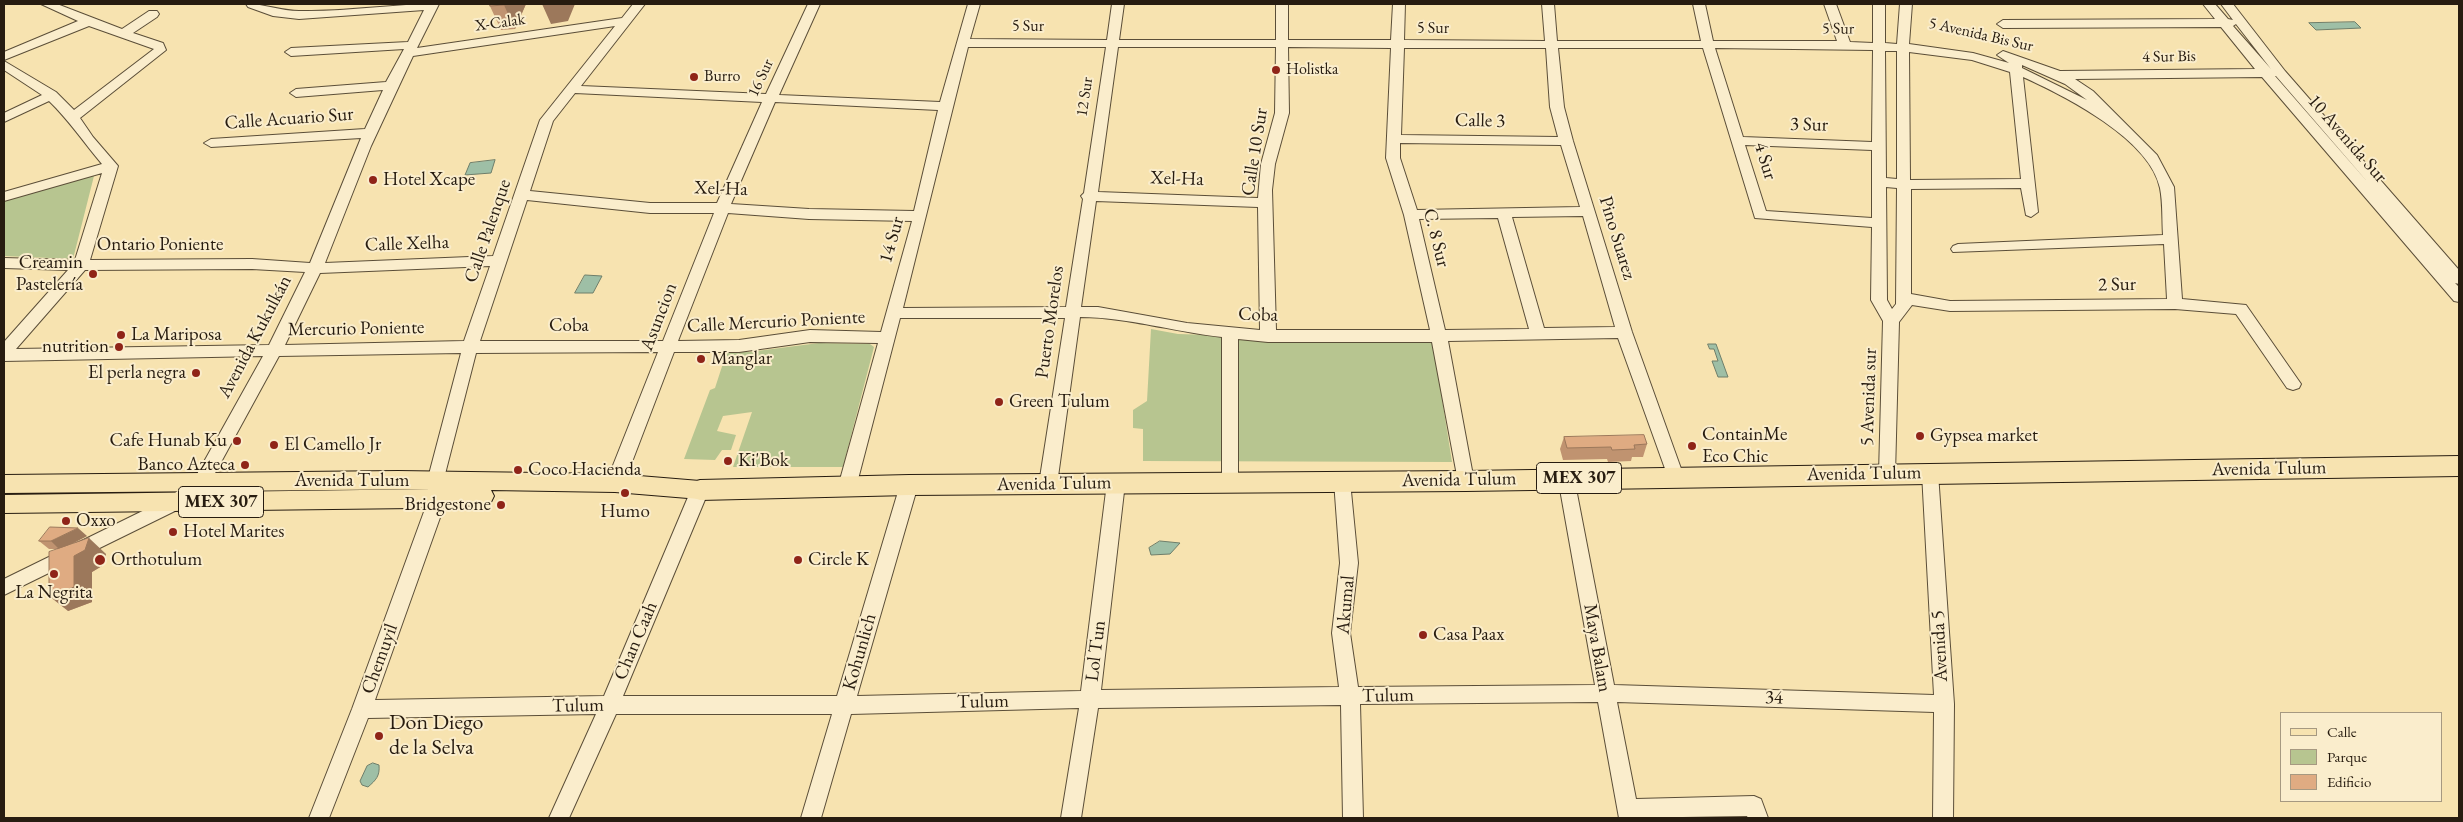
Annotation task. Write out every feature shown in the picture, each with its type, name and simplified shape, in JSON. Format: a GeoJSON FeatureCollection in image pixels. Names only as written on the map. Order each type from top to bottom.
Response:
{"type":"FeatureCollection","features":[{"type":"Feature","properties":{"kind":"highway","name":"Avenida Tulum"},"geometry":{"type":"LineString","coordinates":[[700,490],[909,485],[1230,481],[1466,481],[2459,466]]}},
{"type":"Feature","properties":{"kind":"main road","name":"Avenida Tulum"},"geometry":{"type":"LineString","coordinates":[[4,484],[202,481],[436,490],[700,490]]}},
{"type":"Feature","properties":{"kind":"main road","name":"Avenida Tulum"},"geometry":{"type":"LineString","coordinates":[[4,504],[175,503],[615,483],[700,490]]}},
{"type":"Feature","properties":{"kind":"street"},"geometry":{"type":"LineString","coordinates":[[47,4],[93,19],[123,34],[159,46],[160,50],[73,116]]}},
{"type":"Feature","properties":{"kind":"street"},"geometry":{"type":"LineString","coordinates":[[252,4],[273,12],[299,15],[433,5]]}},
{"type":"Feature","properties":{"kind":"street","name":"Calle Palenque"},"geometry":{"type":"LineString","coordinates":[[436,490],[470,347],[547,120],[639,4]]}},
{"type":"Feature","properties":{"kind":"street","name":"16 Sur"},"geometry":{"type":"LineString","coordinates":[[739,166],[814,4]]}},
{"type":"Feature","properties":{"kind":"street","name":"14 Sur"},"geometry":{"type":"LineString","coordinates":[[847,487],[892,313],[920,216],[945,106],[974,4]]}},
{"type":"Feature","properties":{"kind":"street","name":"12 Sur"},"geometry":{"type":"LineString","coordinates":[[1088,196],[1118,4]]}},
{"type":"Feature","properties":{"kind":"street","name":"Calle 10 Sur"},"geometry":{"type":"LineString","coordinates":[[1268,336],[1265,203],[1268,164],[1282,114],[1280,43],[1282,4]]}},
{"type":"Feature","properties":{"kind":"street","name":"C. 8 Sur"},"geometry":{"type":"LineString","coordinates":[[1399,4],[1392,158],[1411,215],[1439,336],[1466,481]]}},
{"type":"Feature","properties":{"kind":"street","name":"Pino Suarez"},"geometry":{"type":"LineString","coordinates":[[1548,4],[1557,107],[1566,141],[1624,332],[1676,477]]}},
{"type":"Feature","properties":{"kind":"street","name":"4 Sur"},"geometry":{"type":"LineString","coordinates":[[1699,4],[1708,45],[1760,215],[1879,223]]}},
{"type":"Feature","properties":{"kind":"street"},"geometry":{"type":"LineString","coordinates":[[1830,4],[1845,45]]}},
{"type":"Feature","properties":{"kind":"street"},"geometry":{"type":"LineString","coordinates":[[1879,4],[1879,300],[1891,321],[1904,305],[1904,42],[1906,4]]}},
{"type":"Feature","properties":{"kind":"street","name":"10 Avenida Sur"},"geometry":{"type":"LineString","coordinates":[[2209,4],[2265,73],[2459,297]]}},
{"type":"Feature","properties":{"kind":"street"},"geometry":{"type":"LineString","coordinates":[[2227,4],[2281,74],[2459,279]]}},
{"type":"Feature","properties":{"kind":"street","name":"Avenida Kukulkán"},"geometry":{"type":"LineString","coordinates":[[4,587],[175,503],[202,481],[274,351],[316,268],[370,133],[391,86],[433,5]]}},
{"type":"Feature","properties":{"kind":"street"},"geometry":{"type":"LineString","coordinates":[[123,34],[153,14]]}},
{"type":"Feature","properties":{"kind":"street"},"geometry":{"type":"LineString","coordinates":[[4,56],[93,19]]}},
{"type":"Feature","properties":{"kind":"street","name":"X-Calak"},"geometry":{"type":"LineString","coordinates":[[291,52],[410,49],[626,21]]}},
{"type":"Feature","properties":{"kind":"street"},"geometry":{"type":"LineString","coordinates":[[2003,24],[2243,23]]}},
{"type":"Feature","properties":{"kind":"street","name":"5 Sur"},"geometry":{"type":"LineString","coordinates":[[962,43],[1845,45],[1878,47],[1904,42]]}},
{"type":"Feature","properties":{"kind":"street","name":"5 Avenida Bis Sur"},"geometry":{"type":"LineString","coordinates":[[1904,42],[1949,43],[2057,75],[2088,94],[2152,158],[2166,187],[2175,304]]}},
{"type":"Feature","properties":{"kind":"street"},"geometry":{"type":"LineString","coordinates":[[2015,64],[2031,212]]}},
{"type":"Feature","properties":{"kind":"street","name":"5 Avenida Bis Sur"},"geometry":{"type":"LineString","coordinates":[[2015,64],[2119,126]]}},
{"type":"Feature","properties":{"kind":"street"},"geometry":{"type":"LineString","coordinates":[[4,65],[51,96],[73,116],[88,140],[111,166]]}},
{"type":"Feature","properties":{"kind":"street","name":"4 Sur Bis"},"geometry":{"type":"LineString","coordinates":[[2057,75],[2281,74]]}},
{"type":"Feature","properties":{"kind":"street"},"geometry":{"type":"LineString","coordinates":[[296,93],[391,86]]}},
{"type":"Feature","properties":{"kind":"street"},"geometry":{"type":"LineString","coordinates":[[570,89],[768,100],[945,106]]}},
{"type":"Feature","properties":{"kind":"street"},"geometry":{"type":"LineString","coordinates":[[4,118],[51,96]]}},
{"type":"Feature","properties":{"kind":"street","name":"Calle Acuario Sur"},"geometry":{"type":"LineString","coordinates":[[211,143],[370,133]]}},
{"type":"Feature","properties":{"kind":"street","name":"Calle 3"},"geometry":{"type":"LineString","coordinates":[[1393,139],[1566,141]]}},
{"type":"Feature","properties":{"kind":"street","name":"3 Sur"},"geometry":{"type":"LineString","coordinates":[[1738,141],[1879,146]]}},
{"type":"Feature","properties":{"kind":"street"},"geometry":{"type":"LineString","coordinates":[[4,197],[111,166]]}},
{"type":"Feature","properties":{"kind":"street"},"geometry":{"type":"LineString","coordinates":[[4,353],[80,265],[111,166]]}},
{"type":"Feature","properties":{"kind":"street","name":"Asuncion"},"geometry":{"type":"LineString","coordinates":[[615,483],[739,166]]}},
{"type":"Feature","properties":{"kind":"street"},"geometry":{"type":"LineString","coordinates":[[1879,181],[1904,185],[2028,183]]}},
{"type":"Feature","properties":{"kind":"street","name":"Xel-Ha"},"geometry":{"type":"LineString","coordinates":[[522,195],[626,207],[723,208],[809,214],[920,216]]}},
{"type":"Feature","properties":{"kind":"street","name":"Xel-Ha"},"geometry":{"type":"LineString","coordinates":[[1088,196],[1265,203]]}},
{"type":"Feature","properties":{"kind":"street","name":"Puerto Morelos"},"geometry":{"type":"LineString","coordinates":[[1048,484],[1088,196]]}},
{"type":"Feature","properties":{"kind":"street"},"geometry":{"type":"LineString","coordinates":[[1411,215],[1588,211]]}},
{"type":"Feature","properties":{"kind":"street"},"geometry":{"type":"LineString","coordinates":[[1504,214],[1538,334]]}},
{"type":"Feature","properties":{"kind":"street"},"geometry":{"type":"LineString","coordinates":[[1958,249],[2171,239]]}},
{"type":"Feature","properties":{"kind":"street","name":"Calle Xelha"},"geometry":{"type":"LineString","coordinates":[[316,268],[500,261]]}},
{"type":"Feature","properties":{"kind":"street","name":"Ontario Poniente"},"geometry":{"type":"LineString","coordinates":[[4,263],[80,265],[252,264],[316,268]]}},
{"type":"Feature","properties":{"kind":"street","name":"2 Sur"},"geometry":{"type":"LineString","coordinates":[[1904,298],[1950,306],[2175,304],[2240,310],[2293,384]]}},
{"type":"Feature","properties":{"kind":"street","name":"Coba"},"geometry":{"type":"LineString","coordinates":[[892,313],[1072,313],[1120,315],[1230,334],[1268,336],[1439,336],[1624,332]]}},
{"type":"Feature","properties":{"kind":"street","name":"5 Avenida sur"},"geometry":{"type":"LineString","coordinates":[[1887,474],[1891,321]]}},
{"type":"Feature","properties":{"kind":"street"},"geometry":{"type":"LineString","coordinates":[[1230,334],[1230,481]]}},
{"type":"Feature","properties":{"kind":"street","name":"Calle Mercurio Poniente"},"geometry":{"type":"LineString","coordinates":[[668,347],[753,346],[810,336],[886,338]]}},
{"type":"Feature","properties":{"kind":"street","name":"Coba"},"geometry":{"type":"LineString","coordinates":[[470,347],[668,347]]}},
{"type":"Feature","properties":{"kind":"street","name":"Mercurio Poniente"},"geometry":{"type":"LineString","coordinates":[[4,353],[470,347]]}},
{"type":"Feature","properties":{"kind":"street","name":"Avenida 5"},"geometry":{"type":"LineString","coordinates":[[1930,473],[1944,704],[1944,818]]}},
{"type":"Feature","properties":{"kind":"street","name":"Maya Balam"},"geometry":{"type":"LineString","coordinates":[[1566,478],[1627,814]]}},
{"type":"Feature","properties":{"kind":"street","name":"Akumal"},"geometry":{"type":"LineString","coordinates":[[1342,481],[1349,563],[1342,633],[1350,696],[1353,818]]}},
{"type":"Feature","properties":{"kind":"street","name":"Lol Tun"},"geometry":{"type":"LineString","coordinates":[[1071,818],[1090,699],[1116,483]]}},
{"type":"Feature","properties":{"kind":"street","name":"Kohunlich"},"geometry":{"type":"LineString","coordinates":[[811,818],[909,485]]}},
{"type":"Feature","properties":{"kind":"street","name":"Chemuyil"},"geometry":{"type":"LineString","coordinates":[[319,818],[362,709],[436,490]]}},
{"type":"Feature","properties":{"kind":"street","name":"Chan Caah"},"geometry":{"type":"LineString","coordinates":[[559,818],[610,705],[700,490]]}},
{"type":"Feature","properties":{"kind":"street","name":"34"},"geometry":{"type":"LineString","coordinates":[[1605,693],[1944,704]]}},
{"type":"Feature","properties":{"kind":"street","name":"Tulum"},"geometry":{"type":"LineString","coordinates":[[362,709],[610,705],[844,705],[1090,699],[1605,693]]}},
{"type":"Feature","properties":{"kind":"street"},"geometry":{"type":"LineString","coordinates":[[1627,814],[1754,806],[1758,818]]}},
{"type":"Feature","properties":{"kind":"green space"},"geometry":{"type":"Polygon","coordinates":[[[95,172],[73,259],[4,256],[4,199],[95,172]]]}},
{"type":"Feature","properties":{"kind":"green space"},"geometry":{"type":"Polygon","coordinates":[[[1151,329],[1178,334],[1433,342],[1452,462],[1143,461],[1143,429],[1133,428],[1133,410],[1147,401],[1151,329]]]}},
{"type":"Feature","properties":{"kind":"green space"},"geometry":{"type":"Polygon","coordinates":[[[819,343],[870,344],[874,347],[843,467],[733,467],[752,412],[723,416],[717,431],[736,435],[731,450],[722,450],[715,460],[684,459],[710,390],[715,388],[727,351],[749,352],[819,343]]]}},
{"type":"Feature","properties":{"kind":"shaded area"},"geometry":{"type":"Polygon","coordinates":[[[2355,22],[2361,28],[2316,30],[2309,23],[2355,22]]]}},
{"type":"Feature","properties":{"kind":"shaded area"},"geometry":{"type":"Polygon","coordinates":[[[495,160],[491,173],[465,175],[470,163],[495,160]]]}},
{"type":"Feature","properties":{"kind":"shaded area"},"geometry":{"type":"Polygon","coordinates":[[[585,275],[602,276],[593,293],[575,293],[585,275]]]}},
{"type":"Feature","properties":{"kind":"shaded area"},"geometry":{"type":"Polygon","coordinates":[[[1708,344],[1716,344],[1728,377],[1718,377],[1712,361],[1718,361],[1714,349],[1710,349],[1708,344]]]}},
{"type":"Feature","properties":{"kind":"shaded area"},"geometry":{"type":"Polygon","coordinates":[[[1160,541],[1180,543],[1170,554],[1151,555],[1149,548],[1160,541]]]}},
{"type":"Feature","properties":{"kind":"shaded area"},"geometry":{"type":"Polygon","coordinates":[[[373,763],[379,765],[377,778],[368,787],[362,785],[360,781],[367,766],[373,763]]]}},
{"type":"Feature","properties":{"kind":"building"},"geometry":{"type":"Polygon","coordinates":[[[491,4],[504,4],[504,5],[490,6],[491,4]]]}},
{"type":"Feature","properties":{"kind":"building"},"geometry":{"type":"Polygon","coordinates":[[[1644,435],[1647,444],[1634,445],[1635,449],[1612,450],[1611,447],[1567,448],[1564,437],[1644,435]]]}},
{"type":"Feature","properties":{"kind":"building"},"geometry":{"type":"Polygon","coordinates":[[[50,527],[78,528],[51,541],[39,541],[50,527]]]}},
{"type":"Feature","properties":{"kind":"building"},"geometry":{"type":"Polygon","coordinates":[[[89,538],[85,550],[74,556],[74,587],[49,596],[49,552],[89,538]]]}},
{"type":"Feature","properties":{"kind":"place","name":"Holistka"},"geometry":{"type":"Point","coordinates":[1276,70]}},
{"type":"Feature","properties":{"kind":"place","name":"Burro"},"geometry":{"type":"Point","coordinates":[694,77]}},
{"type":"Feature","properties":{"kind":"place","name":"Hotel Xcape"},"geometry":{"type":"Point","coordinates":[373,180]}},
{"type":"Feature","properties":{"kind":"place","name":"Creamin Pastelería"},"geometry":{"type":"Point","coordinates":[93,274]}},
{"type":"Feature","properties":{"kind":"place","name":"La Mariposa"},"geometry":{"type":"Point","coordinates":[121,335]}},
{"type":"Feature","properties":{"kind":"place","name":"nutrition"},"geometry":{"type":"Point","coordinates":[119,347]}},
{"type":"Feature","properties":{"kind":"place","name":"Manglar"},"geometry":{"type":"Point","coordinates":[701,359]}},
{"type":"Feature","properties":{"kind":"place","name":"El perla negra"},"geometry":{"type":"Point","coordinates":[196,373]}},
{"type":"Feature","properties":{"kind":"place","name":"Green Tulum"},"geometry":{"type":"Point","coordinates":[999,402]}},
{"type":"Feature","properties":{"kind":"place","name":"Gypsea market"},"geometry":{"type":"Point","coordinates":[1920,436]}},
{"type":"Feature","properties":{"kind":"place","name":"Cafe Hunab Ku"},"geometry":{"type":"Point","coordinates":[237,441]}},
{"type":"Feature","properties":{"kind":"place","name":"El Camello Jr"},"geometry":{"type":"Point","coordinates":[274,445]}},
{"type":"Feature","properties":{"kind":"place","name":"ContainMe Eco Chic"},"geometry":{"type":"Point","coordinates":[1692,446]}},
{"type":"Feature","properties":{"kind":"place","name":"Ki'Bok"},"geometry":{"type":"Point","coordinates":[728,461]}},
{"type":"Feature","properties":{"kind":"place","name":"Banco Azteca"},"geometry":{"type":"Point","coordinates":[245,465]}},
{"type":"Feature","properties":{"kind":"place","name":"Coco Hacienda"},"geometry":{"type":"Point","coordinates":[518,470]}},
{"type":"Feature","properties":{"kind":"place","name":"Humo"},"geometry":{"type":"Point","coordinates":[625,493]}},
{"type":"Feature","properties":{"kind":"place","name":"Bridgestone"},"geometry":{"type":"Point","coordinates":[501,505]}},
{"type":"Feature","properties":{"kind":"place","name":"Oxxo"},"geometry":{"type":"Point","coordinates":[66,521]}},
{"type":"Feature","properties":{"kind":"place","name":"Hotel Marites"},"geometry":{"type":"Point","coordinates":[173,532]}},
{"type":"Feature","properties":{"kind":"place","name":"Orthotulum"},"geometry":{"type":"Point","coordinates":[100,560]}},
{"type":"Feature","properties":{"kind":"place","name":"Circle K"},"geometry":{"type":"Point","coordinates":[798,560]}},
{"type":"Feature","properties":{"kind":"place","name":"La Negrita"},"geometry":{"type":"Point","coordinates":[54,574]}},
{"type":"Feature","properties":{"kind":"place","name":"Casa Paax"},"geometry":{"type":"Point","coordinates":[1423,635]}},
{"type":"Feature","properties":{"kind":"place","name":"Don Diego de la Selva"},"geometry":{"type":"Point","coordinates":[379,736]}}]}
